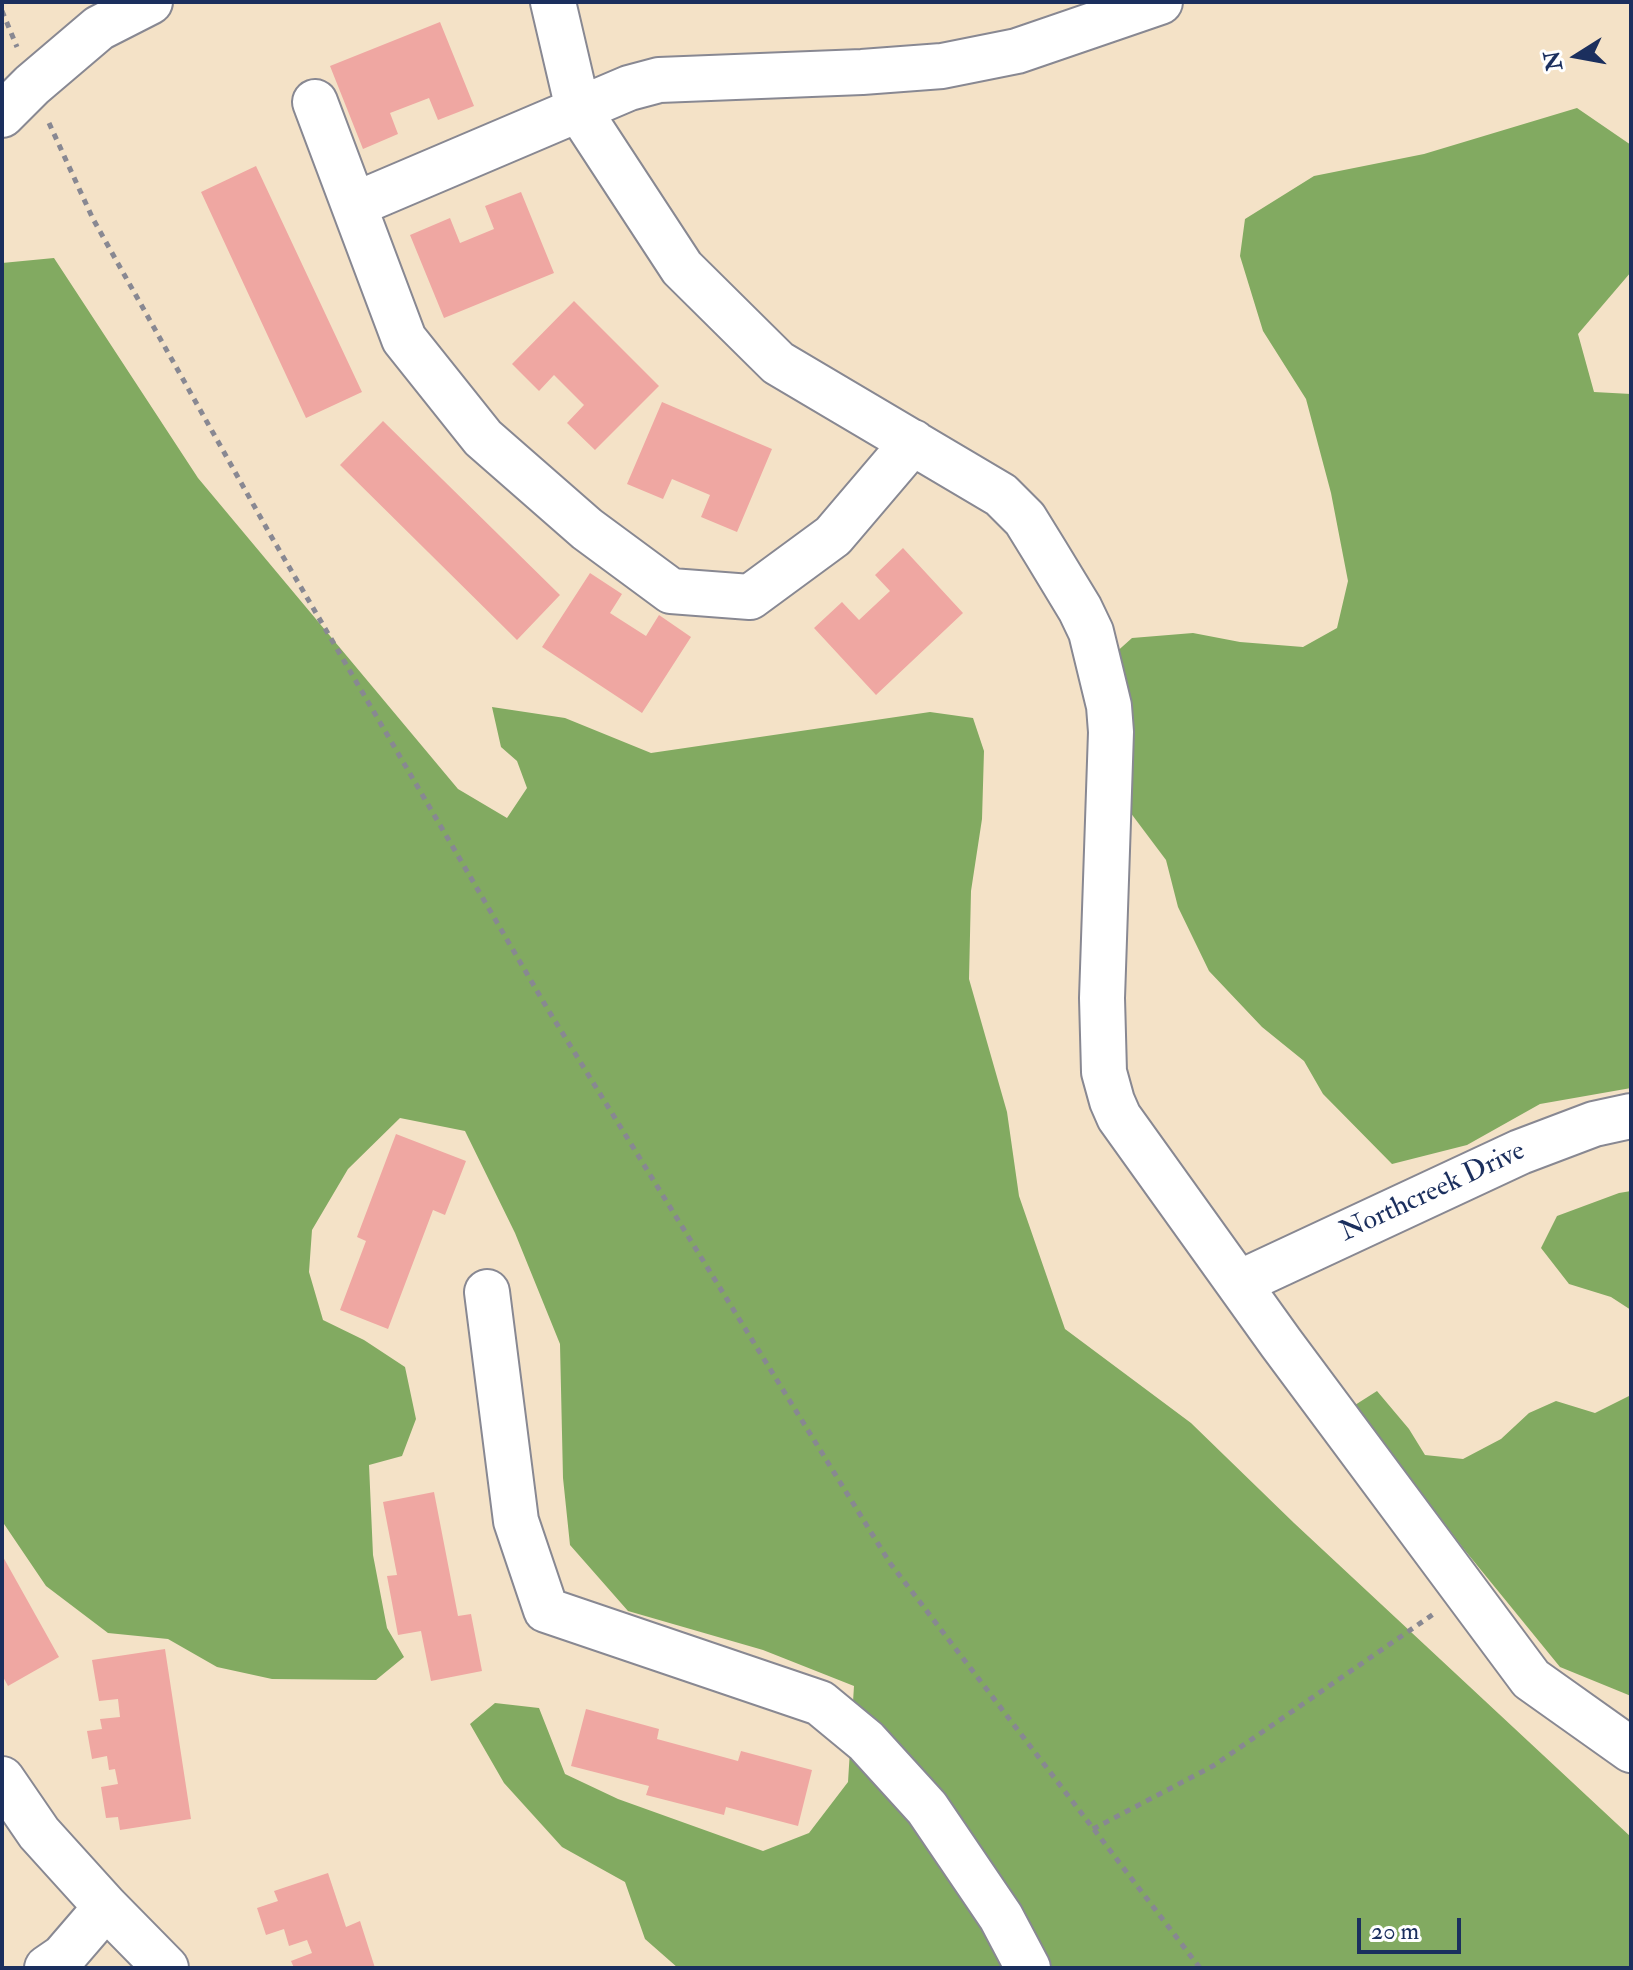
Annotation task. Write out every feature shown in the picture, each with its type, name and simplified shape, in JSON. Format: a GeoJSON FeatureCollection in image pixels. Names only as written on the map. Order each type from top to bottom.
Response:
{"type":"FeatureCollection","features":[{"type":"Feature","properties":{"kind":"street"},"geometry":{"type":"LineString","coordinates":[[17,100],[99,28],[150,2]]}},
{"type":"Feature","properties":{"kind":"street"},"geometry":{"type":"LineString","coordinates":[[553,2],[578,109],[682,268],[778,363],[1001,495],[1025,519],[1091,632],[1107,697],[1111,732],[1102,998],[1106,1086],[1119,1117],[1531,1679],[1631,1750]]}},
{"type":"Feature","properties":{"kind":"street"},"geometry":{"type":"LineString","coordinates":[[354,205],[629,88],[659,80],[942,66],[1017,51],[1160,2]]}},
{"type":"Feature","properties":{"kind":"street"},"geometry":{"type":"LineString","coordinates":[[315,102],[404,339],[483,438],[587,529],[671,591],[750,597],[833,536],[913,442]]}},
{"type":"Feature","properties":{"kind":"street","name":"Northcreek Drive"},"geometry":{"type":"LineString","coordinates":[[1239,1283],[1520,1152],[1594,1124],[1631,1116]]}},
{"type":"Feature","properties":{"kind":"street"},"geometry":{"type":"LineString","coordinates":[[487,1292],[516,1521],[546,1610],[820,1703],[866,1741],[927,1808],[1001,1917],[1028,1968]]}},
{"type":"Feature","properties":{"kind":"street"},"geometry":{"type":"LineString","coordinates":[[2,1779],[39,1833],[166,1968]]}},
{"type":"Feature","properties":{"kind":"street"},"geometry":{"type":"LineString","coordinates":[[47,1968],[63,1957],[106,1907]]}},
{"type":"Feature","properties":{"kind":"path"},"geometry":{"type":"LineString","coordinates":[[2,11],[17,100],[93,219],[271,536],[555,1022],[890,1563],[1200,1968]]}},
{"type":"Feature","properties":{"kind":"path"},"geometry":{"type":"LineString","coordinates":[[1093,1829],[1213,1766],[1465,1592]]}},
{"type":"Feature","properties":{"kind":"green space"},"geometry":{"type":"Polygon","coordinates":[[[1577,108],[1631,145],[1631,272],[1578,334],[1594,392],[1631,394],[1631,1088],[1540,1104],[1467,1145],[1392,1164],[1323,1094],[1304,1061],[1262,1027],[1209,971],[1178,907],[1166,860],[1118,796],[1094,672],[1132,638],[1193,633],[1240,642],[1303,647],[1337,628],[1348,581],[1331,493],[1306,399],[1263,331],[1240,256],[1245,219],[1314,176],[1424,154],[1577,108]]]}},
{"type":"Feature","properties":{"kind":"green space"},"geometry":{"type":"Polygon","coordinates":[[[54,258],[198,478],[458,789],[507,818],[527,788],[517,761],[501,747],[492,707],[565,718],[651,753],[930,712],[973,718],[984,751],[982,819],[971,891],[969,979],[1007,1112],[1019,1196],[1065,1329],[1191,1423],[1631,1837],[1631,1968],[678,1968],[645,1939],[625,1882],[562,1847],[504,1783],[470,1724],[495,1703],[539,1708],[565,1774],[618,1799],[763,1851],[809,1833],[848,1782],[854,1686],[763,1650],[628,1611],[570,1545],[563,1478],[560,1344],[515,1233],[465,1131],[400,1118],[348,1169],[312,1230],[309,1272],[323,1320],[364,1340],[405,1367],[416,1419],[402,1456],[369,1465],[373,1555],[387,1628],[404,1657],[376,1680],[272,1679],[217,1667],[168,1639],[108,1633],[46,1586],[2,1521],[2,263],[54,258]]]}},
{"type":"Feature","properties":{"kind":"green space"},"geometry":{"type":"Polygon","coordinates":[[[1631,1191],[1631,1310],[1611,1297],[1569,1284],[1541,1248],[1557,1216],[1631,1191]]]}},
{"type":"Feature","properties":{"kind":"green space"},"geometry":{"type":"Polygon","coordinates":[[[1377,1391],[1409,1429],[1425,1455],[1463,1459],[1501,1439],[1529,1413],[1556,1401],[1595,1413],[1631,1395],[1631,1696],[1560,1667],[1463,1548],[1355,1405],[1377,1391]]]}},
{"type":"Feature","properties":{"kind":"building"},"geometry":{"type":"Polygon","coordinates":[[[440,22],[474,106],[438,120],[429,98],[390,113],[398,134],[363,149],[330,66],[440,22]]]}},
{"type":"Feature","properties":{"kind":"building"},"geometry":{"type":"Polygon","coordinates":[[[256,166],[362,392],[306,418],[201,192],[256,166]]]}},
{"type":"Feature","properties":{"kind":"building"},"geometry":{"type":"Polygon","coordinates":[[[521,192],[554,273],[444,318],[410,235],[450,218],[460,243],[494,229],[485,206],[521,192]]]}},
{"type":"Feature","properties":{"kind":"building"},"geometry":{"type":"Polygon","coordinates":[[[574,301],[659,386],[595,450],[567,423],[584,405],[554,375],[539,391],[512,364],[574,301]]]}},
{"type":"Feature","properties":{"kind":"building"},"geometry":{"type":"Polygon","coordinates":[[[662,402],[772,449],[737,532],[701,517],[710,495],[672,479],[663,499],[627,484],[662,402]]]}},
{"type":"Feature","properties":{"kind":"building"},"geometry":{"type":"Polygon","coordinates":[[[383,421],[560,595],[517,640],[340,465],[383,421]]]}},
{"type":"Feature","properties":{"kind":"building"},"geometry":{"type":"Polygon","coordinates":[[[903,548],[963,613],[876,695],[814,628],[842,602],[859,620],[890,591],[875,575],[903,548]]]}},
{"type":"Feature","properties":{"kind":"building"},"geometry":{"type":"Polygon","coordinates":[[[590,573],[622,594],[610,613],[646,636],[659,615],[691,637],[642,713],[542,647],[590,573]]]}},
{"type":"Feature","properties":{"kind":"building"},"geometry":{"type":"Polygon","coordinates":[[[396,1134],[466,1161],[445,1215],[433,1210],[388,1329],[340,1310],[366,1241],[357,1237],[396,1134]]]}},
{"type":"Feature","properties":{"kind":"building"},"geometry":{"type":"Polygon","coordinates":[[[434,1492],[458,1616],[471,1614],[482,1671],[431,1681],[421,1631],[398,1635],[387,1576],[397,1575],[383,1502],[434,1492]]]}},
{"type":"Feature","properties":{"kind":"building"},"geometry":{"type":"Polygon","coordinates":[[[2,1555],[59,1657],[8,1686],[2,1675],[2,1555]]]}},
{"type":"Feature","properties":{"kind":"building"},"geometry":{"type":"Polygon","coordinates":[[[165,1649],[191,1819],[120,1830],[118,1817],[106,1818],[101,1787],[118,1784],[115,1769],[109,1770],[107,1756],[92,1759],[87,1731],[102,1729],[100,1719],[120,1717],[118,1699],[99,1701],[92,1660],[165,1649]]]}},
{"type":"Feature","properties":{"kind":"building"},"geometry":{"type":"Polygon","coordinates":[[[586,1709],[659,1729],[657,1739],[738,1761],[741,1751],[812,1770],[798,1826],[726,1807],[724,1815],[646,1795],[649,1786],[571,1766],[586,1709]]]}},
{"type":"Feature","properties":{"kind":"building"},"geometry":{"type":"Polygon","coordinates":[[[328,1873],[346,1927],[360,1921],[375,1968],[294,1968],[291,1961],[312,1953],[307,1940],[289,1946],[284,1929],[266,1935],[257,1908],[278,1901],[274,1891],[328,1873]]]}}]}
